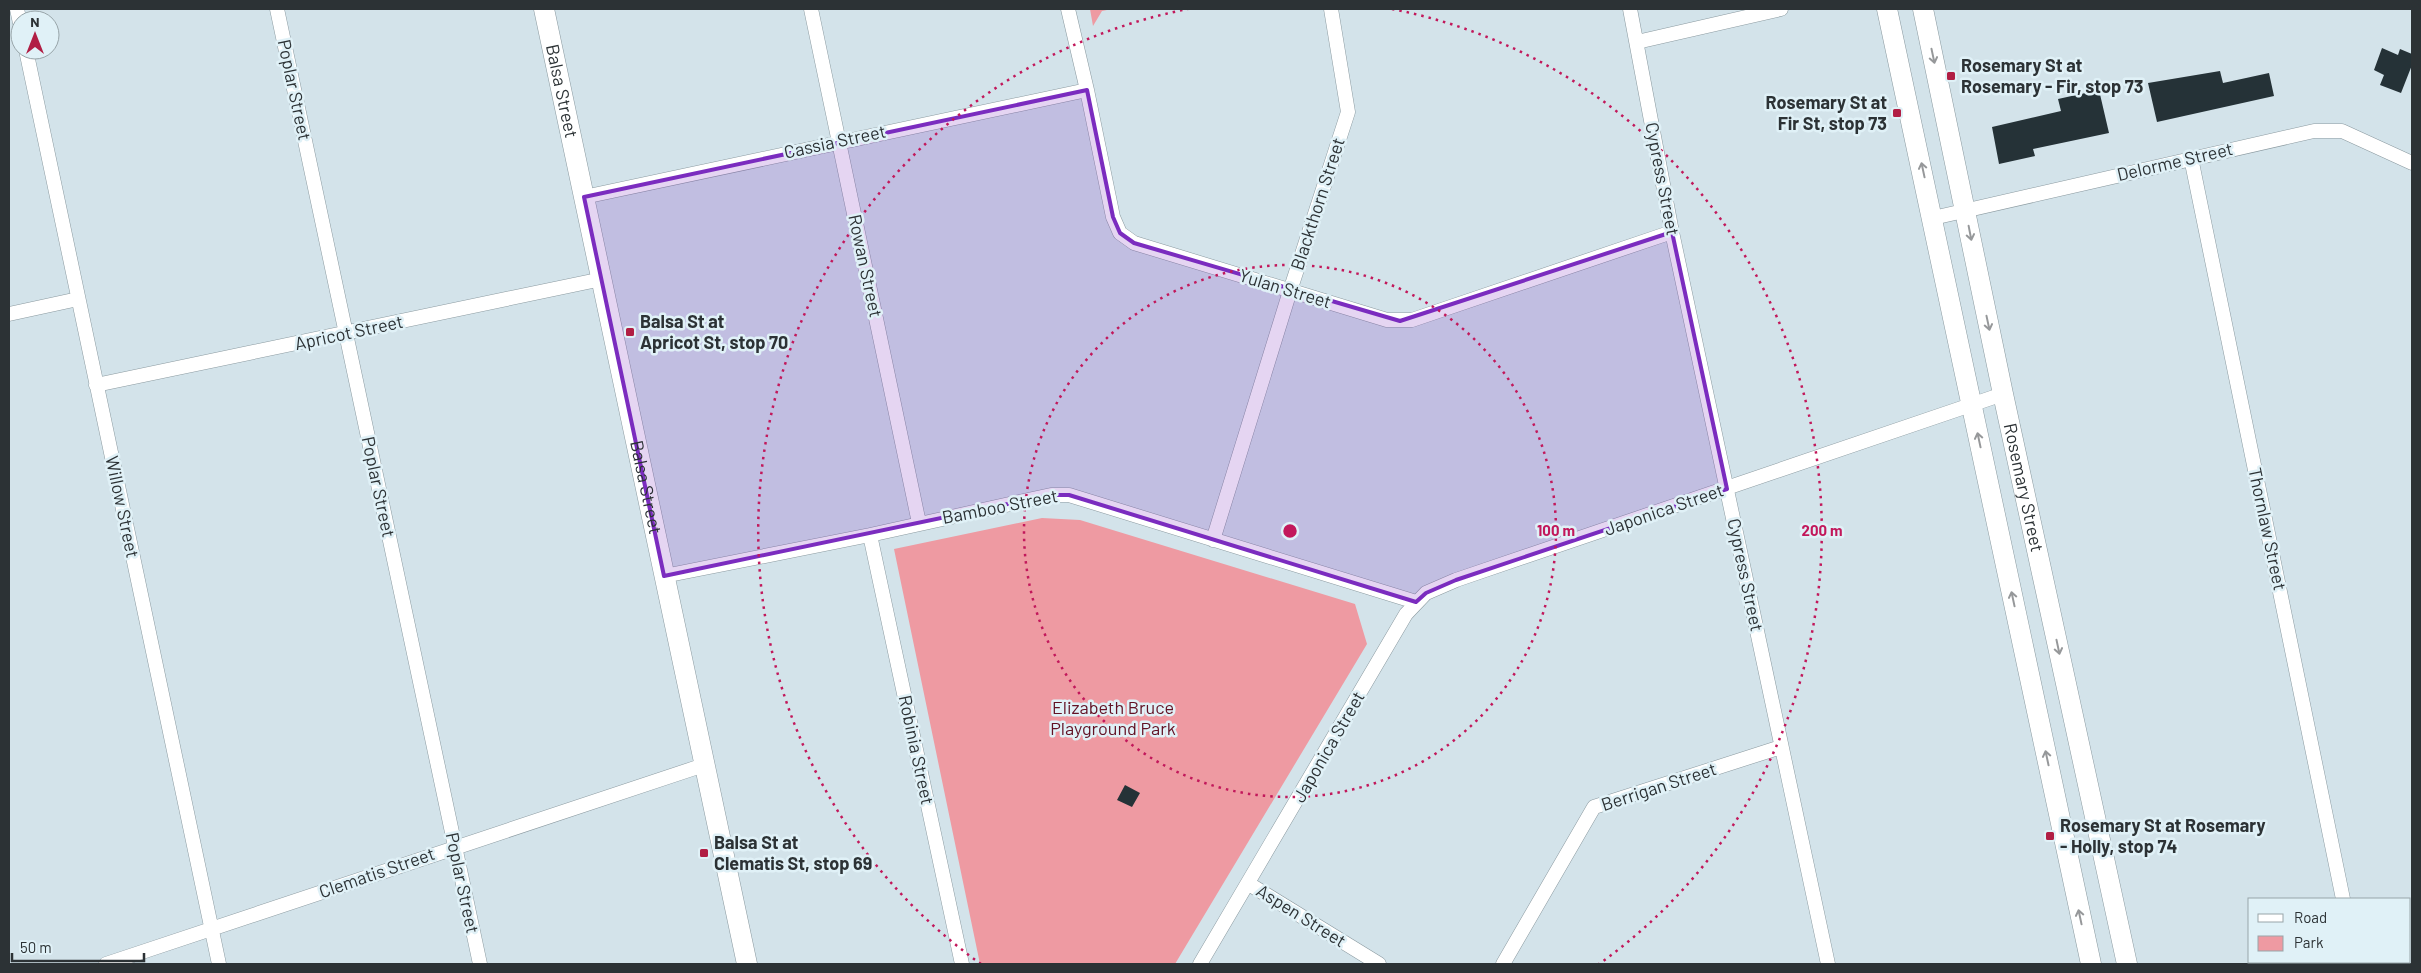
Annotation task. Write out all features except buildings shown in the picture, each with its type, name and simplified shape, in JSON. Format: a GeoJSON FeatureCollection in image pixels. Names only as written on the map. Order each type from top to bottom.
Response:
{"type":"FeatureCollection","features":[{"type":"Feature","properties":{"kind":"main road","name":"Balsa Street"},"geometry":{"type":"LineString","coordinates":[[544,9],[747,964]]}},
{"type":"Feature","properties":{"kind":"main road","name":"Rosemary Street"},"geometry":{"type":"LineString","coordinates":[[1887,9],[2091,964]]}},
{"type":"Feature","properties":{"kind":"main road","name":"Rosemary Street"},"geometry":{"type":"LineString","coordinates":[[1923,9],[2003,394],[2127,964]]}},
{"type":"Feature","properties":{"kind":"street","name":"Poplar Street"},"geometry":{"type":"LineString","coordinates":[[277,9],[480,964]]}},
{"type":"Feature","properties":{"kind":"street","name":"Rowan Street"},"geometry":{"type":"LineString","coordinates":[[810,9],[919,523]]}},
{"type":"Feature","properties":{"kind":"street","name":"Yulan Street"},"geometry":{"type":"LineString","coordinates":[[1068,9],[1113,217],[1120,233],[1134,243],[1387,320],[1412,320],[1672,232]]}},
{"type":"Feature","properties":{"kind":"street","name":"Blackthorn Street"},"geometry":{"type":"LineString","coordinates":[[1214,540],[1290,291],[1348,112],[1342,62],[1331,9]]}},
{"type":"Feature","properties":{"kind":"street","name":"Cypress Street"},"geometry":{"type":"LineString","coordinates":[[1630,9],[1672,232],[1828,964]]}},
{"type":"Feature","properties":{"kind":"street"},"geometry":{"type":"LineString","coordinates":[[1637,42],[1781,9]]}},
{"type":"Feature","properties":{"kind":"street","name":"Willow Street"},"geometry":{"type":"LineString","coordinates":[[28,60],[220,964]]}},
{"type":"Feature","properties":{"kind":"street","name":"Cassia Street"},"geometry":{"type":"LineString","coordinates":[[584,197],[838,141],[1087,90]]}},
{"type":"Feature","properties":{"kind":"street","name":"Delorme Street"},"geometry":{"type":"LineString","coordinates":[[1933,218],[2314,131],[2342,131],[2412,162]]}},
{"type":"Feature","properties":{"kind":"street","name":"Thornlaw Street"},"geometry":{"type":"LineString","coordinates":[[2191,158],[2343,898]]}},
{"type":"Feature","properties":{"kind":"street","name":"Apricot Street"},"geometry":{"type":"LineString","coordinates":[[96,385],[602,280]]}},
{"type":"Feature","properties":{"kind":"street"},"geometry":{"type":"LineString","coordinates":[[9,314],[78,299]]}},
{"type":"Feature","properties":{"kind":"street","name":"Japonica Street"},"geometry":{"type":"LineString","coordinates":[[1200,964],[1249,884],[1406,614],[1426,593],[1456,580],[2003,394]]}},
{"type":"Feature","properties":{"kind":"street","name":"Bamboo Street"},"geometry":{"type":"LineString","coordinates":[[664,576],[870,535],[1051,495],[1069,495],[1416,602]]}},
{"type":"Feature","properties":{"kind":"street","name":"Robinia Street"},"geometry":{"type":"LineString","coordinates":[[870,535],[962,964]]}},
{"type":"Feature","properties":{"kind":"street","name":"Berrigan Street"},"geometry":{"type":"LineString","coordinates":[[1503,964],[1594,807],[1781,747]]}},
{"type":"Feature","properties":{"kind":"street","name":"Clematis Street"},"geometry":{"type":"LineString","coordinates":[[106,964],[704,765]]}},
{"type":"Feature","properties":{"kind":"street","name":"Aspen Street"},"geometry":{"type":"LineString","coordinates":[[1249,884],[1379,964]]}},
{"type":"Feature","properties":{"kind":"highlighted area"},"geometry":{"type":"Polygon","coordinates":[[[1087,90],[1113,217],[1120,233],[1134,243],[1400,321],[1672,232],[1727,489],[1456,580],[1426,593],[1416,602],[1069,495],[1051,495],[664,576],[584,197],[1087,90]]]}},
{"type":"Feature","properties":{"kind":"green space"},"geometry":{"type":"Polygon","coordinates":[[[1090,9],[1112,9],[1102,11],[1093,26],[1090,9]]]}},
{"type":"Feature","properties":{"kind":"green space","name":"Elizabeth Bruce Playground Park"},"geometry":{"type":"Polygon","coordinates":[[[1042,518],[1080,520],[1355,604],[1367,644],[1175,964],[980,964],[894,549],[1042,518]]]}},
{"type":"Feature","properties":{"kind":"place","name":"Rosemary St at Rosemary - Fir, stop 73"},"geometry":{"type":"Point","coordinates":[1951,76]}},
{"type":"Feature","properties":{"kind":"place","name":"Rosemary St at Fir St, stop 73"},"geometry":{"type":"Point","coordinates":[1897,113]}},
{"type":"Feature","properties":{"kind":"place","name":"Balsa St at Apricot St, stop 70"},"geometry":{"type":"Point","coordinates":[630,332]}},
{"type":"Feature","properties":{"kind":"place","name":"Rosemary St at Rosemary - Holly, stop 74"},"geometry":{"type":"Point","coordinates":[2050,836]}},
{"type":"Feature","properties":{"kind":"place","name":"Balsa St at Clematis St, stop 69"},"geometry":{"type":"Point","coordinates":[704,853]}}]}
